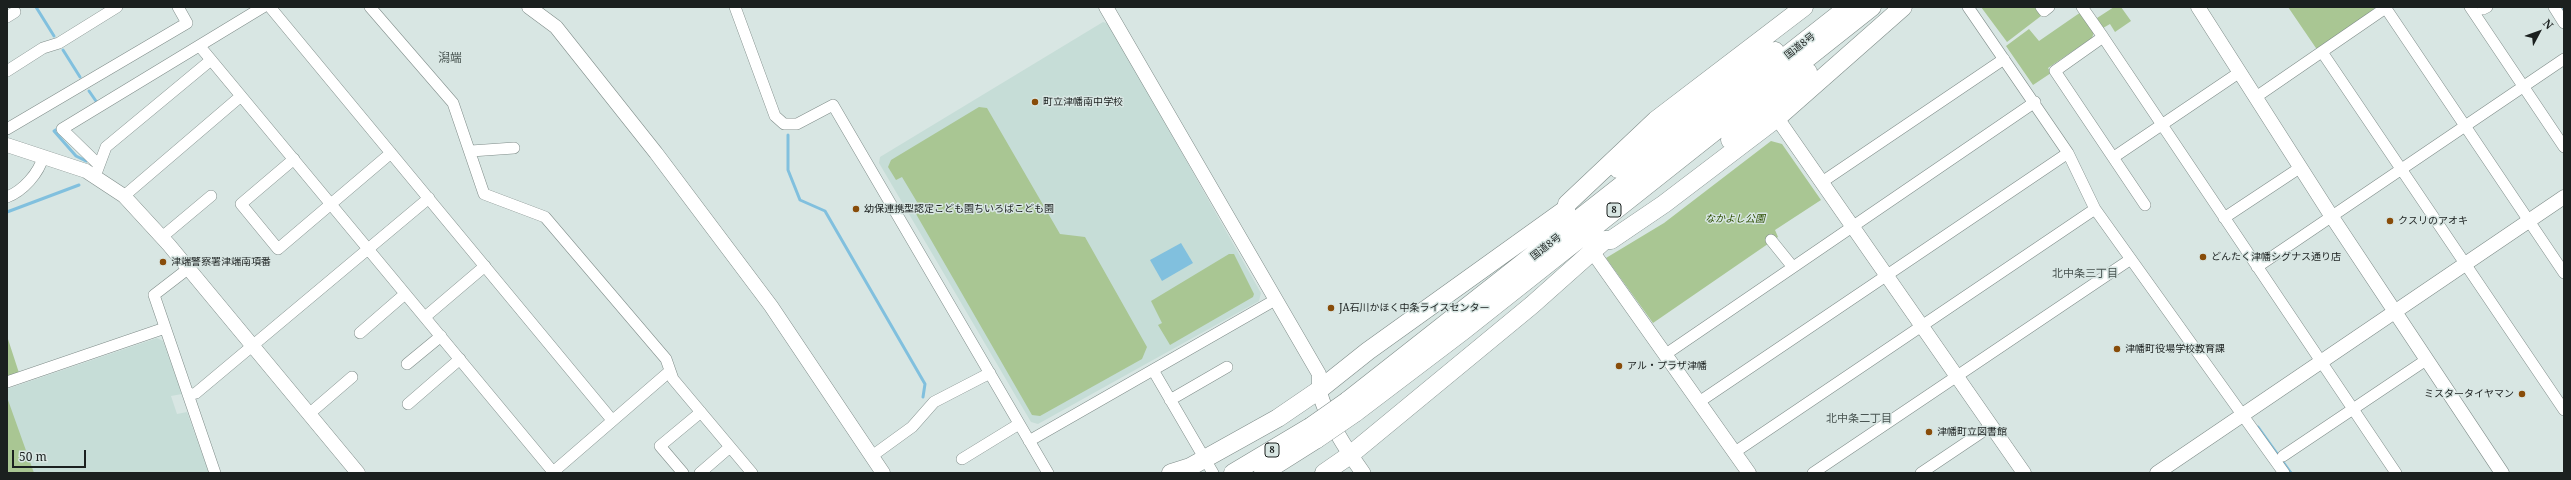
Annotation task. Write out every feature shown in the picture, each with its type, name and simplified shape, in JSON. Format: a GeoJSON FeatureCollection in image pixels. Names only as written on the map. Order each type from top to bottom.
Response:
{"type":"FeatureCollection","features":[{"type":"Feature","properties":{"kind":"highway"},"geometry":{"type":"LineString","coordinates":[[1566,209],[1568,204],[1656,120],[1740,63],[1804,7]]}},
{"type":"Feature","properties":{"kind":"highway"},"geometry":{"type":"LineString","coordinates":[[1171,473],[1198,468],[1278,418],[1319,390],[1368,351],[1500,263],[1566,209],[1733,81],[1836,7]]}},
{"type":"Feature","properties":{"kind":"highway","name":"国道8号"},"geometry":{"type":"LineString","coordinates":[[1351,407],[1848,7]]}},
{"type":"Feature","properties":{"kind":"highway","name":"国道8号"},"geometry":{"type":"LineString","coordinates":[[1263,473],[1313,433],[1463,331],[1872,7]]}},
{"type":"Feature","properties":{"kind":"highway"},"geometry":{"type":"LineString","coordinates":[[1324,473],[1350,455],[1528,299],[1599,245],[1611,240],[1664,204],[1775,114],[1891,9]]}},
{"type":"Feature","properties":{"kind":"highway","name":"8"},"geometry":{"type":"LineString","coordinates":[[1599,245],[1654,198],[1720,148],[1853,33],[1891,9]]}},
{"type":"Feature","properties":{"kind":"highway","name":"国道8号"},"geometry":{"type":"LineString","coordinates":[[1233,473],[1313,433]]}},
{"type":"Feature","properties":{"kind":"main road"},"geometry":{"type":"LineString","coordinates":[[1319,390],[1322,402],[1350,455],[1363,473]]}},
{"type":"Feature","properties":{"kind":"street"},"geometry":{"type":"LineString","coordinates":[[7,71],[43,48],[59,43],[116,7]]}},
{"type":"Feature","properties":{"kind":"street"},"geometry":{"type":"LineString","coordinates":[[7,129],[187,23],[178,7]]}},
{"type":"Feature","properties":{"kind":"street"},"geometry":{"type":"LineString","coordinates":[[263,7],[62,129],[97,171],[124,196],[162,237],[358,473]]}},
{"type":"Feature","properties":{"kind":"street"},"geometry":{"type":"LineString","coordinates":[[270,7],[612,420]]}},
{"type":"Feature","properties":{"kind":"street"},"geometry":{"type":"LineString","coordinates":[[370,7],[453,103],[471,151],[484,194],[545,217],[666,359],[673,379],[752,473]]}},
{"type":"Feature","properties":{"kind":"street"},"geometry":{"type":"LineString","coordinates":[[529,7],[556,27],[656,154],[771,306],[883,473]]}},
{"type":"Feature","properties":{"kind":"street"},"geometry":{"type":"LineString","coordinates":[[1106,7],[1319,374],[1319,390]]}},
{"type":"Feature","properties":{"kind":"street"},"geometry":{"type":"LineString","coordinates":[[1968,7],[2035,102],[2068,153],[2095,209],[2244,415],[2284,473]]}},
{"type":"Feature","properties":{"kind":"street"},"geometry":{"type":"LineString","coordinates":[[2041,7],[2044,12],[2049,7]]}},
{"type":"Feature","properties":{"kind":"street"},"geometry":{"type":"LineString","coordinates":[[2082,7],[2162,124],[2320,363],[2396,473]]}},
{"type":"Feature","properties":{"kind":"street"},"geometry":{"type":"LineString","coordinates":[[2198,7],[2332,217],[2502,473]]}},
{"type":"Feature","properties":{"kind":"street"},"geometry":{"type":"LineString","coordinates":[[2256,97],[2386,7],[2564,273]]}},
{"type":"Feature","properties":{"kind":"street"},"geometry":{"type":"LineString","coordinates":[[2470,7],[2564,147]]}},
{"type":"Feature","properties":{"kind":"street"},"geometry":{"type":"LineString","coordinates":[[2554,7],[2564,23]]}},
{"type":"Feature","properties":{"kind":"street"},"geometry":{"type":"LineString","coordinates":[[738,8],[775,116],[784,124],[797,124],[833,105],[1048,473]]}},
{"type":"Feature","properties":{"kind":"street"},"geometry":{"type":"LineString","coordinates":[[2103,38],[2055,71],[2114,156],[2145,205]]}},
{"type":"Feature","properties":{"kind":"street"},"geometry":{"type":"LineString","coordinates":[[202,49],[553,473],[670,371]]}},
{"type":"Feature","properties":{"kind":"street"},"geometry":{"type":"LineString","coordinates":[[2322,52],[2563,407]]}},
{"type":"Feature","properties":{"kind":"street"},"geometry":{"type":"LineString","coordinates":[[1822,182],[2004,59]]}},
{"type":"Feature","properties":{"kind":"street"},"geometry":{"type":"LineString","coordinates":[[2256,267],[2564,59]]}},
{"type":"Feature","properties":{"kind":"street"},"geometry":{"type":"LineString","coordinates":[[97,171],[106,147],[211,60]]}},
{"type":"Feature","properties":{"kind":"street"},"geometry":{"type":"LineString","coordinates":[[2114,156],[2240,72]]}},
{"type":"Feature","properties":{"kind":"street"},"geometry":{"type":"LineString","coordinates":[[124,196],[241,96]]}},
{"type":"Feature","properties":{"kind":"street"},"geometry":{"type":"LineString","coordinates":[[1666,354],[1792,266],[1853,227],[2035,102]]}},
{"type":"Feature","properties":{"kind":"street"},"geometry":{"type":"LineString","coordinates":[[1775,114],[2024,473]]}},
{"type":"Feature","properties":{"kind":"street"},"geometry":{"type":"LineString","coordinates":[[7,145],[43,157],[97,171]]}},
{"type":"Feature","properties":{"kind":"street"},"geometry":{"type":"LineString","coordinates":[[471,151],[514,148]]}},
{"type":"Feature","properties":{"kind":"street"},"geometry":{"type":"LineString","coordinates":[[294,159],[241,204],[278,249],[391,153]]}},
{"type":"Feature","properties":{"kind":"street"},"geometry":{"type":"LineString","coordinates":[[1699,402],[2068,153]]}},
{"type":"Feature","properties":{"kind":"street"},"geometry":{"type":"LineString","coordinates":[[7,197],[18,193],[41,166],[43,157]]}},
{"type":"Feature","properties":{"kind":"street"},"geometry":{"type":"LineString","coordinates":[[2224,218],[2301,167]]}},
{"type":"Feature","properties":{"kind":"street"},"geometry":{"type":"LineString","coordinates":[[162,237],[210,196]]}},
{"type":"Feature","properties":{"kind":"street"},"geometry":{"type":"LineString","coordinates":[[2157,473],[2564,197]]}},
{"type":"Feature","properties":{"kind":"street"},"geometry":{"type":"LineString","coordinates":[[189,396],[196,393],[253,347],[429,198]]}},
{"type":"Feature","properties":{"kind":"street"},"geometry":{"type":"LineString","coordinates":[[1735,452],[2095,209]]}},
{"type":"Feature","properties":{"kind":"street"},"geometry":{"type":"LineString","coordinates":[[1771,240],[1792,266]]}},
{"type":"Feature","properties":{"kind":"street"},"geometry":{"type":"LineString","coordinates":[[1599,245],[1666,354],[1749,473]]}},
{"type":"Feature","properties":{"kind":"street"},"geometry":{"type":"LineString","coordinates":[[1813,473],[2131,259]]}},
{"type":"Feature","properties":{"kind":"street"},"geometry":{"type":"LineString","coordinates":[[425,317],[485,266]]}},
{"type":"Feature","properties":{"kind":"street"},"geometry":{"type":"LineString","coordinates":[[188,268],[154,295],[215,473]]}},
{"type":"Feature","properties":{"kind":"street"},"geometry":{"type":"LineString","coordinates":[[360,333],[405,294]]}},
{"type":"Feature","properties":{"kind":"street"},"geometry":{"type":"LineString","coordinates":[[1029,441],[1275,300]]}},
{"type":"Feature","properties":{"kind":"street"},"geometry":{"type":"LineString","coordinates":[[7,382],[165,328]]}},
{"type":"Feature","properties":{"kind":"street"},"geometry":{"type":"LineString","coordinates":[[407,364],[441,336]]}},
{"type":"Feature","properties":{"kind":"street"},"geometry":{"type":"LineString","coordinates":[[408,404],[460,359]]}},
{"type":"Feature","properties":{"kind":"street"},"geometry":{"type":"LineString","coordinates":[[2283,456],[2426,360]]}},
{"type":"Feature","properties":{"kind":"street"},"geometry":{"type":"LineString","coordinates":[[1170,400],[1227,368]]}},
{"type":"Feature","properties":{"kind":"street"},"geometry":{"type":"LineString","coordinates":[[1153,370],[1170,400],[1198,468]]}},
{"type":"Feature","properties":{"kind":"street"},"geometry":{"type":"LineString","coordinates":[[872,456],[912,427],[934,402],[990,373]]}},
{"type":"Feature","properties":{"kind":"street"},"geometry":{"type":"LineString","coordinates":[[309,414],[352,377]]}},
{"type":"Feature","properties":{"kind":"street"},"geometry":{"type":"LineString","coordinates":[[683,473],[660,446],[700,412]]}},
{"type":"Feature","properties":{"kind":"street"},"geometry":{"type":"LineString","coordinates":[[962,459],[1020,424]]}},
{"type":"Feature","properties":{"kind":"street"},"geometry":{"type":"LineString","coordinates":[[1921,473],[1991,426]]}},
{"type":"Feature","properties":{"kind":"street"},"geometry":{"type":"LineString","coordinates":[[700,473],[730,447]]}},
{"type":"Feature","properties":{"kind":"shaded area"},"geometry":{"type":"Polygon","coordinates":[[[1103,22],[1109,24],[1261,293],[1259,301],[1038,424],[1031,422],[879,163],[880,157],[1103,22]]]}},
{"type":"Feature","properties":{"kind":"shaded area"},"geometry":{"type":"Polygon","coordinates":[[[157,338],[163,341],[182,394],[171,396],[177,414],[187,412],[209,473],[7,473],[7,389],[157,338]]]}},
{"type":"Feature","properties":{"kind":"green space"},"geometry":{"type":"Polygon","coordinates":[[[1981,7],[2035,7],[2041,16],[2007,42],[1981,7]]]}},
{"type":"Feature","properties":{"kind":"green space"},"geometry":{"type":"Polygon","coordinates":[[[2114,7],[2121,7],[2131,21],[2115,32],[2110,24],[2103,28],[2097,18],[2114,7]]]}},
{"type":"Feature","properties":{"kind":"green space"},"geometry":{"type":"Polygon","coordinates":[[[2288,7],[2373,7],[2376,12],[2318,51],[2288,7]]]}},
{"type":"Feature","properties":{"kind":"green space"},"geometry":{"type":"Polygon","coordinates":[[[2081,12],[2094,32],[2092,38],[2048,68],[2051,73],[2033,85],[2006,46],[2029,29],[2039,41],[2081,12]]]}},
{"type":"Feature","properties":{"kind":"green space"},"geometry":{"type":"Polygon","coordinates":[[[979,107],[987,108],[1060,234],[1085,237],[1147,347],[1142,359],[1040,416],[1032,415],[912,207],[917,202],[902,177],[896,180],[888,167],[891,160],[979,107]]]}},
{"type":"Feature","properties":{"kind":"green space","name":"なかよし公園"},"geometry":{"type":"Polygon","coordinates":[[[1771,141],[1782,144],[1821,200],[1775,230],[1778,237],[1653,323],[1606,258],[1664,223],[1771,141]]]}},
{"type":"Feature","properties":{"kind":"green space"},"geometry":{"type":"Polygon","coordinates":[[[1229,254],[1234,254],[1254,294],[1253,297],[1170,345],[1158,325],[1162,323],[1151,301],[1229,254]]]}},
{"type":"Feature","properties":{"kind":"green space"},"geometry":{"type":"Polygon","coordinates":[[[7,336],[19,373],[7,377],[7,336]]]}},
{"type":"Feature","properties":{"kind":"green space"},"geometry":{"type":"Polygon","coordinates":[[[8,400],[34,473],[7,473],[8,400]]]}},
{"type":"Feature","properties":{"kind":"water"},"geometry":{"type":"Polygon","coordinates":[[[1181,243],[1193,263],[1162,281],[1150,260],[1181,243]]]}},
{"type":"Feature","properties":{"kind":"waterway"},"geometry":{"type":"LineString","coordinates":[[36,7],[54,36]]}},
{"type":"Feature","properties":{"kind":"waterway"},"geometry":{"type":"LineString","coordinates":[[2561,7],[2564,12]]}},
{"type":"Feature","properties":{"kind":"waterway"},"geometry":{"type":"LineString","coordinates":[[63,50],[80,77]]}},
{"type":"Feature","properties":{"kind":"waterway"},"geometry":{"type":"LineString","coordinates":[[89,91],[98,104]]}},
{"type":"Feature","properties":{"kind":"waterway"},"geometry":{"type":"LineString","coordinates":[[59,128],[54,131],[76,156],[86,161]]}},
{"type":"Feature","properties":{"kind":"waterway"},"geometry":{"type":"LineString","coordinates":[[788,135],[788,170],[800,200],[825,211],[925,384],[923,397]]}},
{"type":"Feature","properties":{"kind":"waterway"},"geometry":{"type":"LineString","coordinates":[[7,212],[79,185]]}},
{"type":"Feature","properties":{"kind":"waterway"},"geometry":{"type":"LineString","coordinates":[[2258,427],[2291,473]]}},
{"type":"Feature","properties":{"kind":"place","name":"町立津幡南中学校"},"geometry":{"type":"Point","coordinates":[1035,102]}},
{"type":"Feature","properties":{"kind":"place","name":"幼保連携型認定こども園ちいろばこども園"},"geometry":{"type":"Point","coordinates":[856,209]}},
{"type":"Feature","properties":{"kind":"place","name":"クスリのアオキ"},"geometry":{"type":"Point","coordinates":[2390,221]}},
{"type":"Feature","properties":{"kind":"place","name":"どんたく津幡シグナス通り店"},"geometry":{"type":"Point","coordinates":[2203,257]}},
{"type":"Feature","properties":{"kind":"place","name":"津端警察署津端南項番"},"geometry":{"type":"Point","coordinates":[163,262]}},
{"type":"Feature","properties":{"kind":"place","name":"JA石川かほく中条ライスセンター"},"geometry":{"type":"Point","coordinates":[1331,308]}},
{"type":"Feature","properties":{"kind":"place","name":"津幡町役場学校教育課"},"geometry":{"type":"Point","coordinates":[2117,349]}},
{"type":"Feature","properties":{"kind":"place","name":"アル・プラザ津幡"},"geometry":{"type":"Point","coordinates":[1619,366]}},
{"type":"Feature","properties":{"kind":"place","name":"ミスタータイヤマン"},"geometry":{"type":"Point","coordinates":[2522,394]}},
{"type":"Feature","properties":{"kind":"place","name":"津幡町立図書館"},"geometry":{"type":"Point","coordinates":[1929,432]}},
{"type":"Feature","properties":{"kind":"district","name":"潟端"},"geometry":{"type":"Point","coordinates":[450,59]}},
{"type":"Feature","properties":{"kind":"district","name":"北中条三丁目"},"geometry":{"type":"Point","coordinates":[2085,274]}},
{"type":"Feature","properties":{"kind":"district","name":"北中条二丁目"},"geometry":{"type":"Point","coordinates":[1859,419]}}]}
